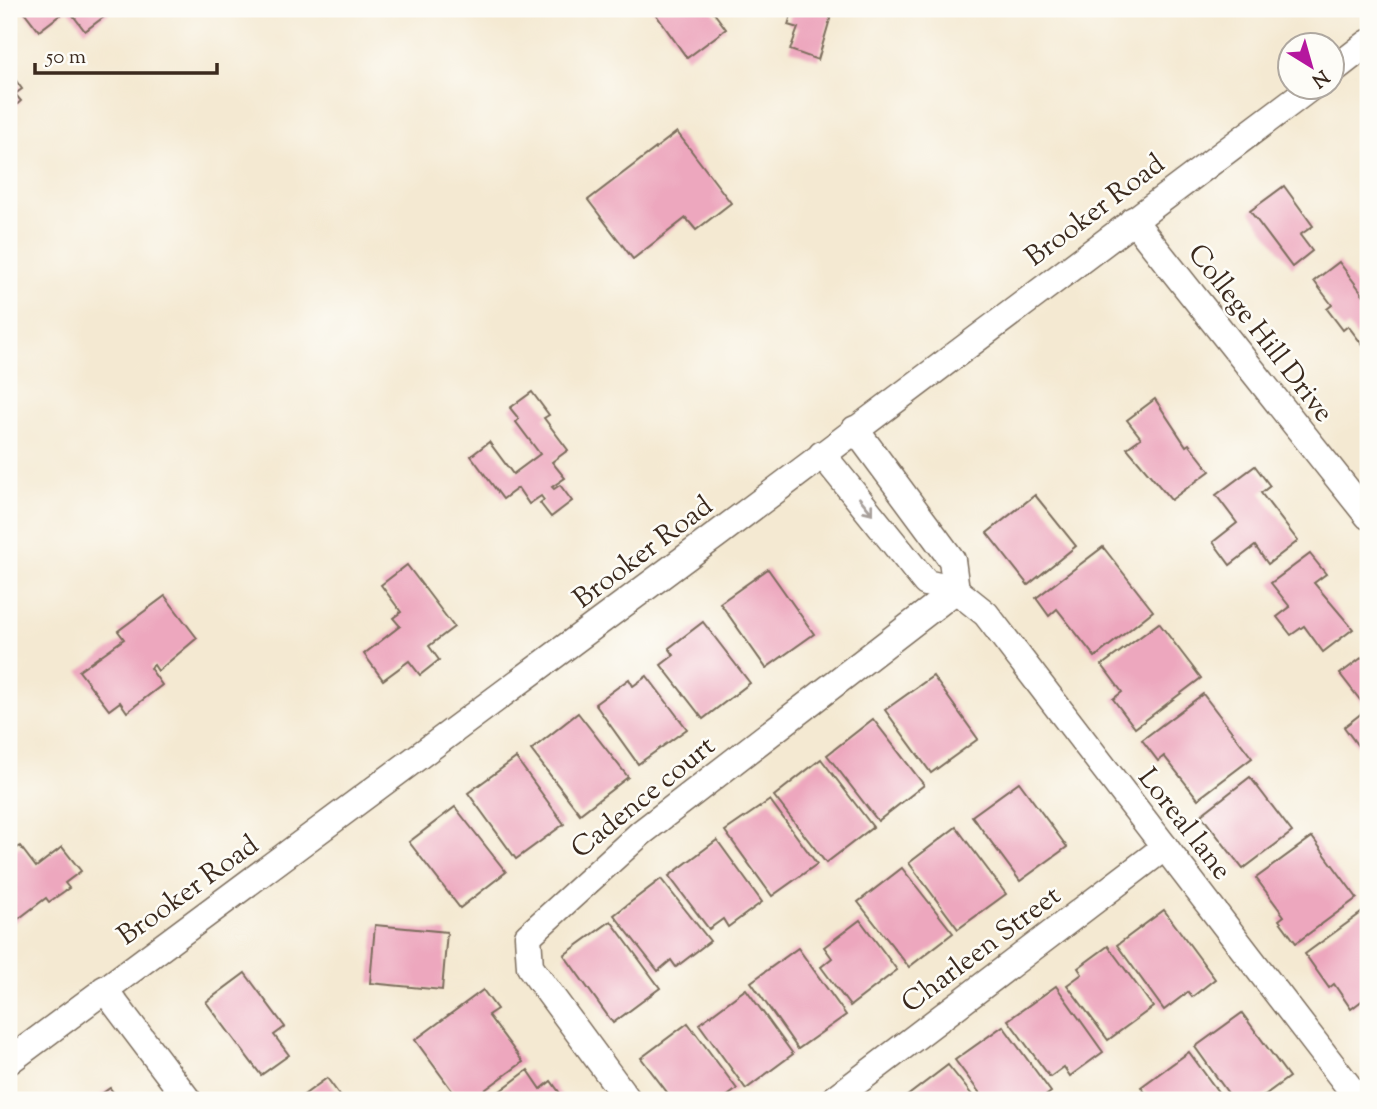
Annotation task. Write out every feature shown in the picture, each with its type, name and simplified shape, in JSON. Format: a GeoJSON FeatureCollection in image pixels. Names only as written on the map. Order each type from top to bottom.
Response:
{"type":"FeatureCollection","features":[{"type":"Feature","properties":{"kind":"street"},"geometry":{"type":"LineString","coordinates":[[1346,60],[1368,43]]}},
{"type":"Feature","properties":{"kind":"street","name":"Brooker Road"},"geometry":{"type":"LineString","coordinates":[[9,1061],[1291,102]]}},
{"type":"Feature","properties":{"kind":"street","name":"College Hill Drive"},"geometry":{"type":"LineString","coordinates":[[1133,220],[1368,516]]}},
{"type":"Feature","properties":{"kind":"street"},"geometry":{"type":"LineString","coordinates":[[855,429],[952,560],[956,590]]}},
{"type":"Feature","properties":{"kind":"street","name":"Loreal lane"},"geometry":{"type":"LineString","coordinates":[[822,454],[926,583],[956,590],[986,614],[1359,1100]]}},
{"type":"Feature","properties":{"kind":"street"},"geometry":{"type":"LineString","coordinates":[[887,533],[916,511]]}},
{"type":"Feature","properties":{"kind":"street","name":"Cadence court"},"geometry":{"type":"LineString","coordinates":[[628,1100],[530,967],[528,936],[641,833],[956,590]]}},
{"type":"Feature","properties":{"kind":"street","name":"Charleen Street"},"geometry":{"type":"LineString","coordinates":[[833,1100],[1165,847]]}},
{"type":"Feature","properties":{"kind":"street"},"geometry":{"type":"LineString","coordinates":[[104,989],[188,1100]]}},
{"type":"Feature","properties":{"kind":"building"},"geometry":{"type":"Polygon","coordinates":[[[22,9],[68,9],[39,31],[22,9]]]}},
{"type":"Feature","properties":{"kind":"building"},"geometry":{"type":"Polygon","coordinates":[[[68,9],[106,9],[109,13],[85,31],[68,9]]]}},
{"type":"Feature","properties":{"kind":"building"},"geometry":{"type":"Polygon","coordinates":[[[652,9],[711,9],[726,29],[687,58],[652,9]]]}},
{"type":"Feature","properties":{"kind":"building"},"geometry":{"type":"Polygon","coordinates":[[[793,9],[833,9],[818,60],[790,50],[798,28],[788,25],[793,9]]]}},
{"type":"Feature","properties":{"kind":"building"},"geometry":{"type":"Polygon","coordinates":[[[9,71],[22,89],[15,94],[21,101],[13,108],[9,102],[9,71]]]}},
{"type":"Feature","properties":{"kind":"building"},"geometry":{"type":"Polygon","coordinates":[[[677,132],[731,203],[696,230],[686,218],[633,259],[588,200],[677,132]]]}},
{"type":"Feature","properties":{"kind":"building"},"geometry":{"type":"Polygon","coordinates":[[[1284,186],[1313,226],[1300,235],[1312,251],[1292,267],[1250,211],[1284,186]]]}},
{"type":"Feature","properties":{"kind":"building"},"geometry":{"type":"Polygon","coordinates":[[[1339,262],[1368,301],[1368,352],[1348,326],[1343,330],[1327,309],[1332,305],[1314,281],[1339,262]]]}},
{"type":"Feature","properties":{"kind":"building"},"geometry":{"type":"Polygon","coordinates":[[[532,392],[549,415],[544,418],[568,450],[552,462],[565,478],[552,487],[554,489],[560,485],[572,501],[551,517],[540,503],[544,500],[541,496],[529,504],[518,488],[503,499],[471,456],[489,442],[513,474],[540,454],[516,422],[519,419],[510,408],[532,392]]]}},
{"type":"Feature","properties":{"kind":"building"},"geometry":{"type":"Polygon","coordinates":[[[1155,399],[1186,446],[1189,444],[1210,471],[1171,500],[1127,448],[1141,438],[1127,420],[1155,399]]]}},
{"type":"Feature","properties":{"kind":"building"},"geometry":{"type":"Polygon","coordinates":[[[1255,466],[1270,486],[1261,493],[1298,541],[1268,564],[1255,546],[1230,565],[1213,542],[1237,523],[1216,495],[1255,466]]]}},
{"type":"Feature","properties":{"kind":"building"},"geometry":{"type":"Polygon","coordinates":[[[1035,495],[1076,546],[1028,585],[987,533],[1035,495]]]}},
{"type":"Feature","properties":{"kind":"building"},"geometry":{"type":"Polygon","coordinates":[[[1103,547],[1153,611],[1095,657],[1057,609],[1049,616],[1036,598],[1103,547]]]}},
{"type":"Feature","properties":{"kind":"building"},"geometry":{"type":"Polygon","coordinates":[[[1310,554],[1326,574],[1314,583],[1353,629],[1323,652],[1304,626],[1291,635],[1277,617],[1290,607],[1271,583],[1310,554]]]}},
{"type":"Feature","properties":{"kind":"building"},"geometry":{"type":"Polygon","coordinates":[[[407,565],[454,627],[429,646],[439,660],[420,675],[409,661],[383,680],[364,654],[400,626],[393,618],[401,612],[381,585],[407,565]]]}},
{"type":"Feature","properties":{"kind":"building"},"geometry":{"type":"Polygon","coordinates":[[[768,569],[814,634],[766,668],[720,603],[768,569]]]}},
{"type":"Feature","properties":{"kind":"building"},"geometry":{"type":"Polygon","coordinates":[[[165,596],[197,638],[158,671],[154,665],[150,668],[162,685],[127,712],[120,702],[109,710],[79,671],[124,639],[118,631],[165,596]]]}},
{"type":"Feature","properties":{"kind":"building"},"geometry":{"type":"Polygon","coordinates":[[[703,622],[750,683],[703,719],[661,665],[674,655],[669,648],[703,622]]]}},
{"type":"Feature","properties":{"kind":"building"},"geometry":{"type":"Polygon","coordinates":[[[1159,623],[1201,678],[1135,728],[1113,699],[1122,692],[1102,665],[1159,623]]]}},
{"type":"Feature","properties":{"kind":"building"},"geometry":{"type":"Polygon","coordinates":[[[1368,653],[1368,744],[1361,750],[1344,727],[1367,709],[1340,674],[1368,653]]]}},
{"type":"Feature","properties":{"kind":"building"},"geometry":{"type":"Polygon","coordinates":[[[647,676],[687,729],[638,764],[595,704],[629,679],[633,686],[647,676]]]}},
{"type":"Feature","properties":{"kind":"building"},"geometry":{"type":"Polygon","coordinates":[[[933,676],[978,739],[931,773],[885,710],[933,676]]]}},
{"type":"Feature","properties":{"kind":"building"},"geometry":{"type":"Polygon","coordinates":[[[1203,694],[1252,758],[1198,799],[1164,756],[1158,761],[1142,740],[1203,694]]]}},
{"type":"Feature","properties":{"kind":"building"},"geometry":{"type":"Polygon","coordinates":[[[578,713],[628,777],[580,814],[531,750],[578,713]]]}},
{"type":"Feature","properties":{"kind":"building"},"geometry":{"type":"Polygon","coordinates":[[[873,719],[924,785],[878,821],[827,755],[873,719]]]}},
{"type":"Feature","properties":{"kind":"building"},"geometry":{"type":"Polygon","coordinates":[[[516,758],[564,824],[516,859],[468,793],[516,758]]]}},
{"type":"Feature","properties":{"kind":"building"},"geometry":{"type":"Polygon","coordinates":[[[821,759],[873,827],[826,863],[774,796],[821,759]]]}},
{"type":"Feature","properties":{"kind":"building"},"geometry":{"type":"Polygon","coordinates":[[[1250,777],[1292,832],[1243,869],[1201,815],[1250,777]]]}},
{"type":"Feature","properties":{"kind":"building"},"geometry":{"type":"Polygon","coordinates":[[[1019,782],[1067,847],[1020,881],[972,816],[1019,782]]]}},
{"type":"Feature","properties":{"kind":"building"},"geometry":{"type":"Polygon","coordinates":[[[770,800],[817,864],[772,896],[725,831],[770,800]]]}},
{"type":"Feature","properties":{"kind":"building"},"geometry":{"type":"Polygon","coordinates":[[[455,807],[506,872],[460,908],[409,842],[455,807]]]}},
{"type":"Feature","properties":{"kind":"building"},"geometry":{"type":"Polygon","coordinates":[[[956,827],[1006,894],[958,929],[909,863],[956,827]]]}},
{"type":"Feature","properties":{"kind":"building"},"geometry":{"type":"Polygon","coordinates":[[[1312,837],[1357,898],[1296,943],[1279,920],[1284,916],[1256,878],[1312,837]]]}},
{"type":"Feature","properties":{"kind":"building"},"geometry":{"type":"Polygon","coordinates":[[[717,840],[762,902],[728,927],[723,919],[709,929],[669,876],[717,840]]]}},
{"type":"Feature","properties":{"kind":"building"},"geometry":{"type":"Polygon","coordinates":[[[20,846],[36,867],[62,847],[81,871],[65,883],[69,888],[49,902],[46,898],[9,926],[9,854],[20,846]]]}},
{"type":"Feature","properties":{"kind":"building"},"geometry":{"type":"Polygon","coordinates":[[[902,868],[953,933],[909,967],[858,902],[902,868]]]}},
{"type":"Feature","properties":{"kind":"building"},"geometry":{"type":"Polygon","coordinates":[[[661,879],[710,941],[676,967],[671,960],[658,971],[614,915],[661,879]]]}},
{"type":"Feature","properties":{"kind":"building"},"geometry":{"type":"Polygon","coordinates":[[[1368,908],[1368,996],[1351,1009],[1334,984],[1329,988],[1305,954],[1368,908]]]}},
{"type":"Feature","properties":{"kind":"building"},"geometry":{"type":"Polygon","coordinates":[[[1164,910],[1215,979],[1192,997],[1188,992],[1164,1010],[1117,945],[1164,910]]]}},
{"type":"Feature","properties":{"kind":"building"},"geometry":{"type":"Polygon","coordinates":[[[860,920],[897,970],[850,1006],[821,967],[832,958],[824,947],[860,920]]]}},
{"type":"Feature","properties":{"kind":"building"},"geometry":{"type":"Polygon","coordinates":[[[611,921],[660,988],[613,1023],[564,955],[611,921]]]}},
{"type":"Feature","properties":{"kind":"building"},"geometry":{"type":"Polygon","coordinates":[[[375,925],[447,932],[442,990],[370,983],[375,925]]]}},
{"type":"Feature","properties":{"kind":"building"},"geometry":{"type":"Polygon","coordinates":[[[1108,946],[1153,1007],[1108,1040],[1067,985],[1082,974],[1078,968],[1108,946]]]}},
{"type":"Feature","properties":{"kind":"building"},"geometry":{"type":"Polygon","coordinates":[[[798,948],[846,1015],[798,1049],[751,982],[798,948]]]}},
{"type":"Feature","properties":{"kind":"building"},"geometry":{"type":"Polygon","coordinates":[[[245,973],[285,1027],[274,1035],[289,1055],[261,1075],[206,1002],[245,973]]]}},
{"type":"Feature","properties":{"kind":"building"},"geometry":{"type":"Polygon","coordinates":[[[1056,986],[1103,1052],[1070,1076],[1064,1067],[1050,1077],[1008,1020],[1056,986]]]}},
{"type":"Feature","properties":{"kind":"building"},"geometry":{"type":"Polygon","coordinates":[[[746,989],[793,1054],[746,1089],[699,1024],[746,989]]]}},
{"type":"Feature","properties":{"kind":"building"},"geometry":{"type":"Polygon","coordinates":[[[483,990],[497,1009],[488,1015],[523,1062],[471,1100],[459,1100],[415,1040],[483,990]]]}},
{"type":"Feature","properties":{"kind":"building"},"geometry":{"type":"Polygon","coordinates":[[[1242,1013],[1289,1077],[1258,1100],[1233,1100],[1195,1047],[1242,1013]]]}},
{"type":"Feature","properties":{"kind":"building"},"geometry":{"type":"Polygon","coordinates":[[[688,1023],[737,1089],[722,1100],[673,1100],[641,1058],[688,1023]]]}},
{"type":"Feature","properties":{"kind":"building"},"geometry":{"type":"Polygon","coordinates":[[[1003,1026],[1051,1092],[1040,1100],[985,1100],[955,1060],[1003,1026]]]}},
{"type":"Feature","properties":{"kind":"building"},"geometry":{"type":"Polygon","coordinates":[[[1189,1052],[1224,1100],[1151,1100],[1141,1087],[1189,1052]]]}},
{"type":"Feature","properties":{"kind":"building"},"geometry":{"type":"Polygon","coordinates":[[[948,1065],[976,1100],[902,1100],[948,1065]]]}},
{"type":"Feature","properties":{"kind":"building"},"geometry":{"type":"Polygon","coordinates":[[[528,1070],[541,1089],[551,1081],[565,1100],[488,1100],[528,1070]]]}},
{"type":"Feature","properties":{"kind":"building"},"geometry":{"type":"Polygon","coordinates":[[[327,1078],[341,1097],[337,1100],[297,1100],[327,1078]]]}},
{"type":"Feature","properties":{"kind":"building"},"geometry":{"type":"Polygon","coordinates":[[[110,1088],[119,1100],[93,1100],[110,1088]]]}}]}
